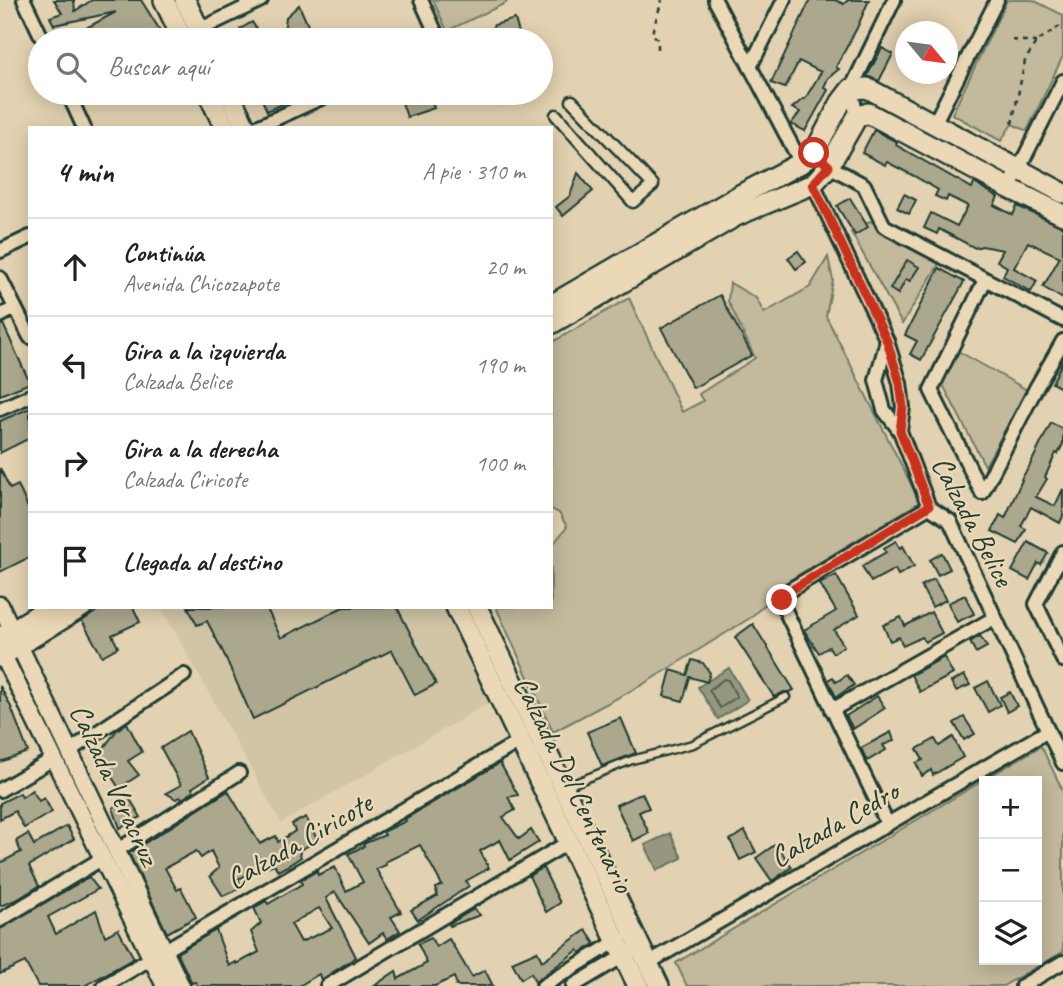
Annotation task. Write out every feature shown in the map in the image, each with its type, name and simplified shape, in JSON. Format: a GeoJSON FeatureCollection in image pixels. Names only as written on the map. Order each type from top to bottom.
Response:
{"type":"FeatureCollection","features":[{"type":"Feature","properties":{"kind":"main road"},"geometry":{"type":"LineString","coordinates":[[164,0],[188,28]]}},
{"type":"Feature","properties":{"kind":"main road"},"geometry":{"type":"LineString","coordinates":[[185,0],[193,28]]}},
{"type":"Feature","properties":{"kind":"main road"},"geometry":{"type":"LineString","coordinates":[[553,304],[807,158],[851,89],[867,89],[1063,193]]}},
{"type":"Feature","properties":{"kind":"main road"},"geometry":{"type":"LineString","coordinates":[[214,105],[224,126]]}},
{"type":"Feature","properties":{"kind":"main road"},"geometry":{"type":"LineString","coordinates":[[235,105],[245,126]]}},
{"type":"Feature","properties":{"kind":"main road"},"geometry":{"type":"LineString","coordinates":[[553,323],[736,216],[821,175],[857,117],[868,113],[1063,215]]}},
{"type":"Feature","properties":{"kind":"main road"},"geometry":{"type":"LineString","coordinates":[[6,646],[48,609]]}},
{"type":"Feature","properties":{"kind":"main road"},"geometry":{"type":"LineString","coordinates":[[6,646],[78,609]]}},
{"type":"Feature","properties":{"kind":"main road","name":"Calzada Del Centenario"},"geometry":{"type":"LineString","coordinates":[[457,609],[569,842],[632,948],[659,986]]}},
{"type":"Feature","properties":{"kind":"main road","name":"Calzada Del Centenario"},"geometry":{"type":"LineString","coordinates":[[478,609],[564,788],[632,948],[638,986]]}},
{"type":"Feature","properties":{"kind":"street"},"geometry":{"type":"LineString","coordinates":[[24,0],[37,28]]}},
{"type":"Feature","properties":{"kind":"street"},"geometry":{"type":"LineString","coordinates":[[212,28],[261,0]]}},
{"type":"Feature","properties":{"kind":"street"},"geometry":{"type":"LineString","coordinates":[[421,0],[434,28]]}},
{"type":"Feature","properties":{"kind":"street"},"geometry":{"type":"LineString","coordinates":[[715,0],[750,67],[807,158],[821,175],[864,185],[884,226],[1063,320]]}},
{"type":"Feature","properties":{"kind":"street"},"geometry":{"type":"LineString","coordinates":[[750,67],[784,0]]}},
{"type":"Feature","properties":{"kind":"street"},"geometry":{"type":"LineString","coordinates":[[857,117],[851,89],[894,0]]}},
{"type":"Feature","properties":{"kind":"street"},"geometry":{"type":"LineString","coordinates":[[934,124],[997,0]]}},
{"type":"Feature","properties":{"kind":"street"},"geometry":{"type":"LineString","coordinates":[[1009,188],[1063,81]]}},
{"type":"Feature","properties":{"kind":"street"},"geometry":{"type":"LineString","coordinates":[[556,115],[634,202],[653,185],[572,101]]}},
{"type":"Feature","properties":{"kind":"street"},"geometry":{"type":"LineString","coordinates":[[73,105],[83,126]]}},
{"type":"Feature","properties":{"kind":"street"},"geometry":{"type":"LineString","coordinates":[[259,126],[305,105]]}},
{"type":"Feature","properties":{"kind":"street","name":"Calzada Belice"},"geometry":{"type":"LineString","coordinates":[[821,175],[887,341],[900,383],[903,407],[900,431],[929,506],[950,521],[1063,763]]}},
{"type":"Feature","properties":{"kind":"street"},"geometry":{"type":"LineString","coordinates":[[0,251],[28,238]]}},
{"type":"Feature","properties":{"kind":"street"},"geometry":{"type":"LineString","coordinates":[[0,278],[28,333]]}},
{"type":"Feature","properties":{"kind":"street"},"geometry":{"type":"LineString","coordinates":[[985,280],[931,390],[982,493],[1063,341]]}},
{"type":"Feature","properties":{"kind":"street"},"geometry":{"type":"LineString","coordinates":[[0,316],[15,308]]}},
{"type":"Feature","properties":{"kind":"street"},"geometry":{"type":"LineString","coordinates":[[887,341],[876,380],[884,410],[900,431]]}},
{"type":"Feature","properties":{"kind":"street"},"geometry":{"type":"LineString","coordinates":[[0,410],[28,397]]}},
{"type":"Feature","properties":{"kind":"street"},"geometry":{"type":"LineString","coordinates":[[887,823],[782,600],[788,592],[929,506]]}},
{"type":"Feature","properties":{"kind":"street"},"geometry":{"type":"LineString","coordinates":[[1063,552],[1036,604],[1063,660]]}},
{"type":"Feature","properties":{"kind":"street","name":"Calzada Veracruz"},"geometry":{"type":"LineString","coordinates":[[0,605],[6,646],[53,759],[109,855],[157,954],[181,986]]}},
{"type":"Feature","properties":{"kind":"street"},"geometry":{"type":"LineString","coordinates":[[832,710],[994,618]]}},
{"type":"Feature","properties":{"kind":"street","name":"Calzada Veracruz"},"geometry":{"type":"LineString","coordinates":[[6,646],[69,751],[109,855]]}},
{"type":"Feature","properties":{"kind":"street"},"geometry":{"type":"LineString","coordinates":[[69,751],[184,674]]}},
{"type":"Feature","properties":{"kind":"street","name":"Calzada Cedro"},"geometry":{"type":"LineString","coordinates":[[543,986],[632,948],[887,823],[1048,731]]}},
{"type":"Feature","properties":{"kind":"street","name":"Calzada Ciricote"},"geometry":{"type":"LineString","coordinates":[[104,986],[520,741]]}},
{"type":"Feature","properties":{"kind":"street"},"geometry":{"type":"LineString","coordinates":[[0,790],[53,759]]}},
{"type":"Feature","properties":{"kind":"street"},"geometry":{"type":"LineString","coordinates":[[0,920],[239,773]]}},
{"type":"Feature","properties":{"kind":"street"},"geometry":{"type":"LineString","coordinates":[[327,986],[569,842]]}},
{"type":"Feature","properties":{"kind":"street","name":"Calzada Cedro"},"geometry":{"type":"LineString","coordinates":[[573,986],[632,948]]}},
{"type":"Feature","properties":{"kind":"street","name":"Calzada Veracruz"},"geometry":{"type":"LineString","coordinates":[[157,954],[165,986]]}},
{"type":"Feature","properties":{"kind":"street"},"geometry":{"type":"LineString","coordinates":[[1022,986],[1063,962]]}},
{"type":"Feature","properties":{"kind":"lane"},"geometry":{"type":"LineString","coordinates":[[564,788],[632,760],[693,744],[786,697]]}},
{"type":"Feature","properties":{"kind":"path"},"geometry":{"type":"LineString","coordinates":[[658,48],[658,40],[652,33],[662,0]]}},
{"type":"Feature","properties":{"kind":"path"},"geometry":{"type":"LineString","coordinates":[[1012,124],[1025,61],[1036,42],[1063,24]]}},
{"type":"Feature","properties":{"kind":"path"},"geometry":{"type":"LineString","coordinates":[[1012,40],[1036,42]]}},
{"type":"Feature","properties":{"kind":"shaded area"},"geometry":{"type":"Polygon","coordinates":[[[433,0],[508,0],[453,28],[446,28],[433,0]]]}},
{"type":"Feature","properties":{"kind":"shaded area"},"geometry":{"type":"Polygon","coordinates":[[[1007,0],[1033,0],[1063,15],[1063,56],[1027,131],[1012,124],[1001,141],[952,114],[1007,0]]]}},
{"type":"Feature","properties":{"kind":"shaded area"},"geometry":{"type":"Polygon","coordinates":[[[870,221],[939,264],[902,324],[851,232],[870,221]]]}},
{"type":"Feature","properties":{"kind":"shaded area"},"geometry":{"type":"Polygon","coordinates":[[[828,257],[833,280],[826,316],[920,502],[780,586],[772,598],[750,618],[642,685],[553,732],[497,609],[553,609],[553,544],[567,527],[559,513],[553,510],[553,342],[629,298],[682,412],[703,401],[699,394],[755,358],[728,301],[730,283],[756,298],[764,313],[810,287],[828,257]]]}},
{"type":"Feature","properties":{"kind":"shaded area"},"geometry":{"type":"Polygon","coordinates":[[[958,351],[1027,390],[985,466],[941,381],[958,351]]]}},
{"type":"Feature","properties":{"kind":"shaded area"},"geometry":{"type":"Polygon","coordinates":[[[162,609],[446,609],[491,702],[281,823],[162,609]]]}},
{"type":"Feature","properties":{"kind":"shaded area"},"geometry":{"type":"Polygon","coordinates":[[[1041,746],[1063,791],[1063,952],[1042,964],[1042,776],[991,776],[1041,746]]]}},
{"type":"Feature","properties":{"kind":"shaded area"},"geometry":{"type":"Polygon","coordinates":[[[979,783],[979,965],[1040,965],[1003,986],[687,986],[676,963],[979,783]]]}},
{"type":"Feature","properties":{"kind":"water"},"geometry":{"type":"Polygon","coordinates":[[[729,668],[748,700],[718,719],[698,687],[729,668]]]}},
{"type":"Feature","properties":{"kind":"water"},"geometry":{"type":"Polygon","coordinates":[[[670,833],[682,858],[657,870],[645,845],[670,833]]]}},
{"type":"Feature","properties":{"kind":"building"},"geometry":{"type":"Polygon","coordinates":[[[54,0],[74,0],[75,11],[92,0],[141,0],[158,28],[86,28],[116,12],[54,25],[50,17],[62,13],[54,0]]]}},
{"type":"Feature","properties":{"kind":"building"},"geometry":{"type":"Polygon","coordinates":[[[810,0],[835,0],[844,4],[848,0],[869,0],[836,67],[839,69],[828,78],[824,87],[828,90],[805,131],[791,124],[800,112],[792,108],[805,99],[821,72],[799,61],[785,88],[771,83],[810,0]]]}},
{"type":"Feature","properties":{"kind":"building"},"geometry":{"type":"Polygon","coordinates":[[[299,5],[309,28],[285,28],[286,17],[299,5]]]}},
{"type":"Feature","properties":{"kind":"building"},"geometry":{"type":"Polygon","coordinates":[[[515,19],[518,28],[492,28],[494,25],[515,19]]]}},
{"type":"Feature","properties":{"kind":"building"},"geometry":{"type":"Polygon","coordinates":[[[252,22],[256,28],[242,28],[252,22]]]}},
{"type":"Feature","properties":{"kind":"building"},"geometry":{"type":"Polygon","coordinates":[[[882,48],[893,54],[879,81],[867,76],[882,48]]]}},
{"type":"Feature","properties":{"kind":"building"},"geometry":{"type":"Polygon","coordinates":[[[264,105],[280,105],[267,111],[264,105]]]}},
{"type":"Feature","properties":{"kind":"building"},"geometry":{"type":"Polygon","coordinates":[[[403,105],[433,105],[434,108],[407,117],[403,105]]]}},
{"type":"Feature","properties":{"kind":"building"},"geometry":{"type":"Polygon","coordinates":[[[874,130],[972,188],[974,183],[998,197],[994,205],[1013,215],[1017,206],[1063,227],[1063,299],[1043,287],[1060,257],[1028,242],[1014,268],[1037,281],[1031,292],[1003,276],[1007,267],[997,261],[1003,250],[982,246],[975,248],[939,229],[937,234],[924,228],[931,213],[957,226],[968,206],[948,196],[946,201],[935,196],[938,190],[887,162],[885,165],[862,153],[874,130]]]}},
{"type":"Feature","properties":{"kind":"building"},"geometry":{"type":"Polygon","coordinates":[[[578,173],[593,191],[563,216],[556,207],[570,196],[578,173]]]}},
{"type":"Feature","properties":{"kind":"building"},"geometry":{"type":"Polygon","coordinates":[[[904,194],[916,200],[909,214],[897,208],[904,194]]]}},
{"type":"Feature","properties":{"kind":"building"},"geometry":{"type":"Polygon","coordinates":[[[850,198],[868,227],[855,235],[837,206],[850,198]]]}},
{"type":"Feature","properties":{"kind":"building"},"geometry":{"type":"Polygon","coordinates":[[[798,251],[806,262],[796,269],[788,258],[798,251]]]}},
{"type":"Feature","properties":{"kind":"building"},"geometry":{"type":"Polygon","coordinates":[[[907,260],[919,267],[910,281],[906,279],[898,294],[890,289],[907,260]]]}},
{"type":"Feature","properties":{"kind":"building"},"geometry":{"type":"Polygon","coordinates":[[[939,268],[964,282],[921,360],[910,354],[917,341],[905,335],[939,268]]]}},
{"type":"Feature","properties":{"kind":"building"},"geometry":{"type":"Polygon","coordinates":[[[720,295],[752,355],[693,388],[661,328],[720,295]]]}},
{"type":"Feature","properties":{"kind":"building"},"geometry":{"type":"Polygon","coordinates":[[[3,324],[28,384],[0,395],[0,325],[3,324]]]}},
{"type":"Feature","properties":{"kind":"building"},"geometry":{"type":"Polygon","coordinates":[[[1063,361],[1063,389],[1052,383],[1063,361]]]}},
{"type":"Feature","properties":{"kind":"building"},"geometry":{"type":"Polygon","coordinates":[[[28,409],[28,439],[0,453],[0,421],[28,409]]]}},
{"type":"Feature","properties":{"kind":"building"},"geometry":{"type":"Polygon","coordinates":[[[1051,423],[1063,429],[1063,444],[1058,454],[1056,453],[1045,477],[1047,479],[1036,497],[1055,506],[1063,489],[1063,516],[1060,523],[1031,507],[1021,526],[1026,529],[1018,544],[992,531],[1000,515],[1005,518],[1021,479],[1051,423]]]}},
{"type":"Feature","properties":{"kind":"building"},"geometry":{"type":"Polygon","coordinates":[[[0,468],[10,489],[18,485],[28,508],[28,558],[0,572],[0,468]]]}},
{"type":"Feature","properties":{"kind":"building"},"geometry":{"type":"Polygon","coordinates":[[[896,541],[900,548],[903,546],[914,566],[898,575],[895,569],[871,582],[862,566],[886,552],[884,548],[896,541]]]}},
{"type":"Feature","properties":{"kind":"building"},"geometry":{"type":"Polygon","coordinates":[[[1028,542],[1048,553],[1041,565],[1038,563],[1029,580],[1012,571],[1028,542]]]}},
{"type":"Feature","properties":{"kind":"building"},"geometry":{"type":"Polygon","coordinates":[[[942,553],[950,569],[938,575],[930,560],[942,553]]]}},
{"type":"Feature","properties":{"kind":"building"},"geometry":{"type":"Polygon","coordinates":[[[836,575],[859,615],[834,630],[844,646],[833,653],[829,647],[819,653],[804,630],[836,611],[820,584],[836,575]]]}},
{"type":"Feature","properties":{"kind":"building"},"geometry":{"type":"Polygon","coordinates":[[[934,579],[946,600],[932,607],[921,586],[934,579]]]}},
{"type":"Feature","properties":{"kind":"building"},"geometry":{"type":"Polygon","coordinates":[[[965,595],[974,614],[957,622],[948,603],[965,595]]]}},
{"type":"Feature","properties":{"kind":"building"},"geometry":{"type":"Polygon","coordinates":[[[100,609],[134,609],[140,622],[112,635],[118,647],[102,656],[82,621],[100,609]]]}},
{"type":"Feature","properties":{"kind":"building"},"geometry":{"type":"Polygon","coordinates":[[[189,609],[267,609],[281,638],[339,609],[398,609],[436,684],[415,695],[392,650],[253,719],[207,621],[197,625],[189,609]]]}},
{"type":"Feature","properties":{"kind":"building"},"geometry":{"type":"Polygon","coordinates":[[[931,612],[942,633],[925,642],[922,637],[903,646],[899,637],[890,641],[883,625],[901,617],[905,626],[931,612]]]}},
{"type":"Feature","properties":{"kind":"building"},"geometry":{"type":"Polygon","coordinates":[[[753,624],[794,690],[774,697],[735,637],[753,624]]]}},
{"type":"Feature","properties":{"kind":"building"},"geometry":{"type":"Polygon","coordinates":[[[980,636],[987,647],[976,653],[970,642],[980,636]]]}},
{"type":"Feature","properties":{"kind":"building"},"geometry":{"type":"Polygon","coordinates":[[[944,657],[953,674],[920,692],[911,675],[944,657]]]}},
{"type":"Feature","properties":{"kind":"building"},"geometry":{"type":"Polygon","coordinates":[[[692,660],[703,663],[710,673],[707,682],[690,677],[683,701],[664,696],[671,670],[687,675],[692,660]]]}},
{"type":"Feature","properties":{"kind":"building"},"geometry":{"type":"Polygon","coordinates":[[[847,675],[854,685],[836,697],[828,680],[833,677],[836,682],[847,675]]]}},
{"type":"Feature","properties":{"kind":"building"},"geometry":{"type":"Polygon","coordinates":[[[964,675],[970,685],[956,691],[951,682],[964,675]]]}},
{"type":"Feature","properties":{"kind":"building"},"geometry":{"type":"Polygon","coordinates":[[[988,681],[1000,705],[988,712],[975,688],[988,681]]]}},
{"type":"Feature","properties":{"kind":"building"},"geometry":{"type":"Polygon","coordinates":[[[0,686],[28,752],[0,762],[0,686]]]}},
{"type":"Feature","properties":{"kind":"building"},"geometry":{"type":"Polygon","coordinates":[[[1010,692],[1017,706],[1007,712],[1000,697],[1010,692]]]}},
{"type":"Feature","properties":{"kind":"building"},"geometry":{"type":"Polygon","coordinates":[[[877,696],[885,708],[853,729],[846,716],[877,696]]]}},
{"type":"Feature","properties":{"kind":"building"},"geometry":{"type":"Polygon","coordinates":[[[964,717],[975,734],[964,740],[954,723],[964,717]]]}},
{"type":"Feature","properties":{"kind":"building"},"geometry":{"type":"Polygon","coordinates":[[[621,718],[636,753],[602,766],[587,732],[621,718]]]}},
{"type":"Feature","properties":{"kind":"building"},"geometry":{"type":"Polygon","coordinates":[[[127,723],[142,752],[128,761],[139,775],[119,788],[110,774],[105,777],[100,753],[117,730],[127,723]]]}},
{"type":"Feature","properties":{"kind":"building"},"geometry":{"type":"Polygon","coordinates":[[[188,731],[209,777],[192,788],[194,791],[182,799],[176,799],[166,793],[181,785],[161,748],[188,731]]]}},
{"type":"Feature","properties":{"kind":"building"},"geometry":{"type":"Polygon","coordinates":[[[891,732],[894,741],[883,745],[886,750],[867,761],[861,748],[891,732]]]}},
{"type":"Feature","properties":{"kind":"building"},"geometry":{"type":"Polygon","coordinates":[[[953,737],[963,757],[933,775],[931,770],[922,776],[916,763],[923,760],[917,749],[935,739],[939,746],[953,737]]]}},
{"type":"Feature","properties":{"kind":"building"},"geometry":{"type":"Polygon","coordinates":[[[500,763],[518,795],[508,797],[515,810],[503,817],[519,839],[531,830],[539,842],[510,860],[500,840],[480,851],[489,868],[466,881],[469,886],[418,920],[411,910],[437,896],[436,888],[442,885],[420,845],[385,862],[386,865],[376,869],[401,912],[391,917],[400,931],[387,939],[383,933],[369,943],[335,892],[326,898],[356,957],[321,980],[319,974],[299,986],[198,986],[195,982],[192,983],[177,953],[216,930],[229,966],[259,952],[251,932],[261,923],[254,908],[266,901],[268,904],[302,884],[301,880],[317,871],[318,875],[335,867],[346,891],[363,882],[348,854],[385,835],[383,832],[406,821],[405,819],[500,763]],[[319,908],[291,924],[301,942],[332,928],[319,908]]]}},
{"type":"Feature","properties":{"kind":"building"},"geometry":{"type":"Polygon","coordinates":[[[32,790],[39,801],[44,798],[52,812],[24,828],[15,811],[0,819],[0,803],[20,793],[22,797],[32,790]]]}},
{"type":"Feature","properties":{"kind":"building"},"geometry":{"type":"Polygon","coordinates":[[[228,791],[260,844],[276,836],[278,842],[295,831],[292,824],[306,817],[318,841],[299,850],[301,857],[278,871],[274,864],[238,879],[243,887],[223,896],[210,876],[219,868],[211,851],[201,858],[196,851],[165,868],[177,890],[181,888],[196,917],[167,933],[129,853],[228,791]]]}},
{"type":"Feature","properties":{"kind":"building"},"geometry":{"type":"Polygon","coordinates":[[[642,793],[649,808],[639,812],[649,833],[633,841],[616,805],[642,793]]]}},
{"type":"Feature","properties":{"kind":"building"},"geometry":{"type":"Polygon","coordinates":[[[128,796],[141,817],[120,828],[113,808],[128,796]]]}},
{"type":"Feature","properties":{"kind":"building"},"geometry":{"type":"Polygon","coordinates":[[[67,826],[74,839],[29,866],[39,886],[0,906],[0,863],[21,852],[16,841],[28,834],[34,845],[67,826]]]}},
{"type":"Feature","properties":{"kind":"building"},"geometry":{"type":"Polygon","coordinates":[[[745,831],[756,852],[740,860],[730,840],[745,831]]]}},
{"type":"Feature","properties":{"kind":"building"},"geometry":{"type":"Polygon","coordinates":[[[776,844],[792,867],[772,881],[756,858],[776,844]]]}},
{"type":"Feature","properties":{"kind":"building"},"geometry":{"type":"Polygon","coordinates":[[[543,868],[560,903],[546,912],[529,876],[543,868]]]}},
{"type":"Feature","properties":{"kind":"building"},"geometry":{"type":"Polygon","coordinates":[[[89,877],[98,889],[48,917],[56,934],[96,910],[105,936],[118,929],[134,958],[84,986],[38,986],[25,962],[0,974],[0,929],[89,877]]]}},
{"type":"Feature","properties":{"kind":"building"},"geometry":{"type":"Polygon","coordinates":[[[474,909],[480,915],[450,926],[449,924],[474,909]]]}},
{"type":"Feature","properties":{"kind":"building"},"geometry":{"type":"Polygon","coordinates":[[[586,930],[595,944],[580,953],[578,950],[535,982],[531,973],[521,979],[512,962],[537,951],[542,961],[586,930]]]}},
{"type":"Feature","properties":{"kind":"building"},"geometry":{"type":"Polygon","coordinates":[[[431,938],[436,947],[449,939],[472,977],[485,970],[493,986],[455,986],[454,977],[435,986],[374,986],[396,971],[398,979],[427,963],[418,944],[431,938]]]}},
{"type":"Feature","properties":{"kind":"route"},"geometry":{"type":"LineString","coordinates":[[782,600],[788,592],[929,506],[900,431],[903,407],[900,383],[887,341],[813,184],[829,166],[814,153]]}}]}
